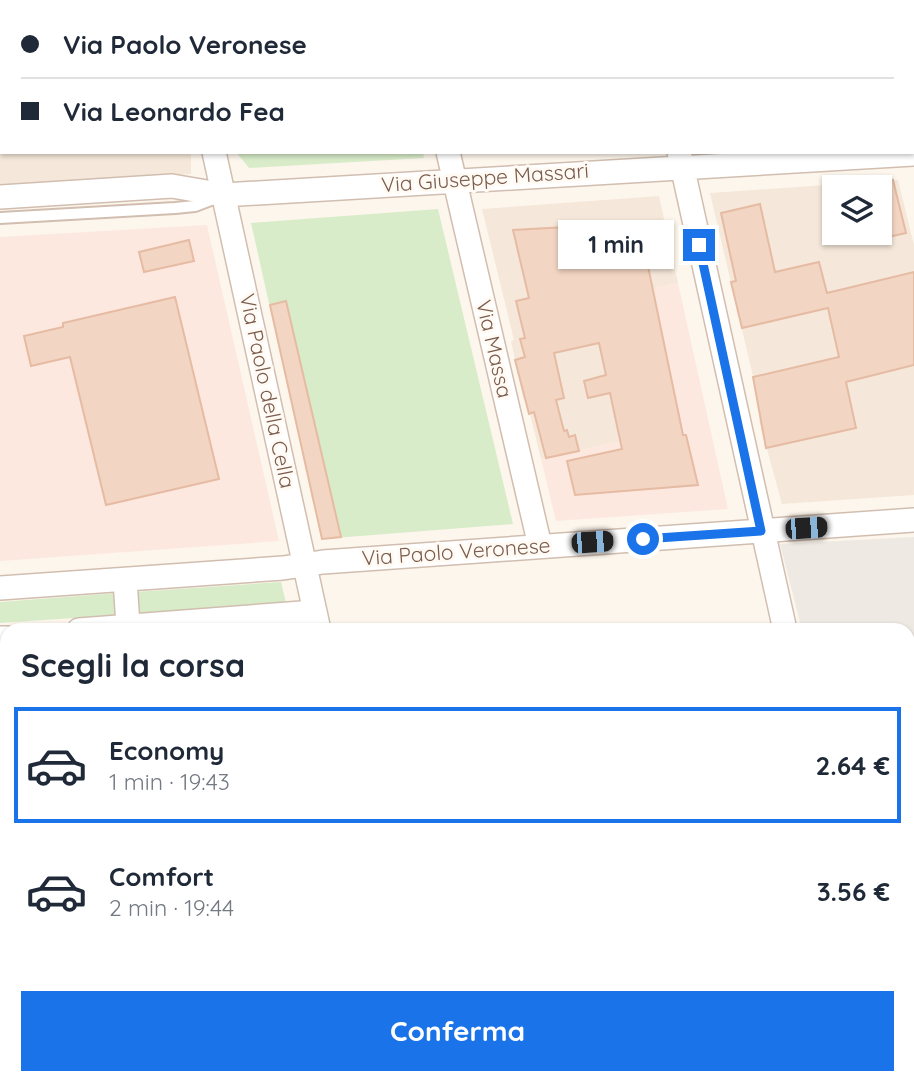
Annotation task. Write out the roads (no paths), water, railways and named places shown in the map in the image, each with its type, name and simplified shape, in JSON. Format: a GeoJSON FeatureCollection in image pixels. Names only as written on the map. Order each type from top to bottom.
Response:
{"type":"FeatureCollection","features":[{"type":"Feature","properties":{"kind":"street","name":"Via Paolo della Cella"},"geometry":{"type":"LineString","coordinates":[[214,154],[317,621]]}},
{"type":"Feature","properties":{"kind":"street","name":"Via Massa"},"geometry":{"type":"LineString","coordinates":[[448,154],[540,546]]}},
{"type":"Feature","properties":{"kind":"street","name":"Via Giuseppe Massari"},"geometry":{"type":"LineString","coordinates":[[0,197],[172,186],[224,195],[454,180],[680,159],[826,154]]}},
{"type":"Feature","properties":{"kind":"street"},"geometry":{"type":"LineString","coordinates":[[680,159],[783,623]]}},
{"type":"Feature","properties":{"kind":"street","name":"Via Paolo Veronese"},"geometry":{"type":"LineString","coordinates":[[0,588],[283,568],[304,563],[914,520]]}},
{"type":"Feature","properties":{"kind":"street"},"geometry":{"type":"LineString","coordinates":[[125,580],[128,623]]}},
{"type":"Feature","properties":{"kind":"street"},"geometry":{"type":"LineString","coordinates":[[222,623],[317,621]]}},
{"type":"Feature","properties":{"kind":"lane","name":"Via Giuseppe Massari"},"geometry":{"type":"LineString","coordinates":[[0,218],[184,207],[224,195]]}}]}
